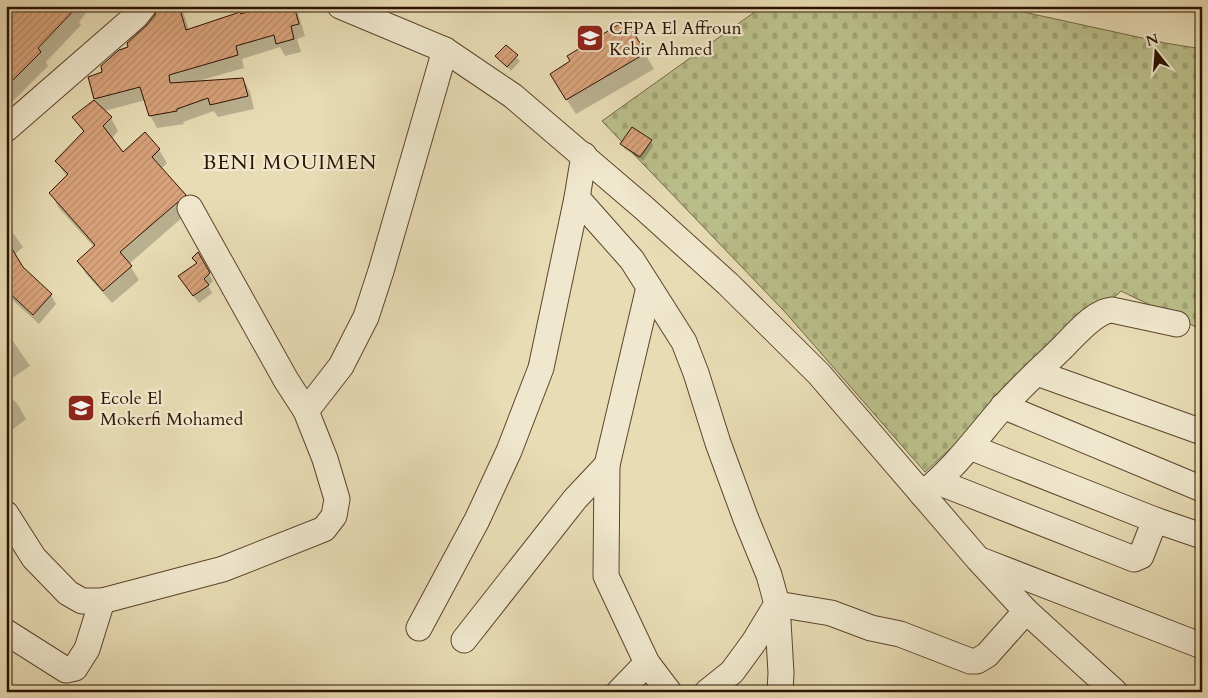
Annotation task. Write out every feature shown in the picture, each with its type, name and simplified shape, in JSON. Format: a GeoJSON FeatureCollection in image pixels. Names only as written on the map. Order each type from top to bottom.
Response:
{"type":"FeatureCollection","features":[{"type":"Feature","properties":{"kind":"street"},"geometry":{"type":"LineString","coordinates":[[6,128],[140,11],[160,6]]}},
{"type":"Feature","properties":{"kind":"street"},"geometry":{"type":"LineString","coordinates":[[340,6],[445,50],[513,96],[584,155],[728,284],[819,374],[930,488],[978,559],[1026,611],[1115,692]]}},
{"type":"Feature","properties":{"kind":"street"},"geometry":{"type":"LineString","coordinates":[[306,411],[341,366],[366,317],[445,50]]}},
{"type":"Feature","properties":{"kind":"street"},"geometry":{"type":"LineString","coordinates":[[419,628],[477,520],[509,451],[541,368],[577,198],[584,155]]}},
{"type":"Feature","properties":{"kind":"street"},"geometry":{"type":"LineString","coordinates":[[577,198],[632,260],[684,342],[718,443],[770,575],[777,604],[781,673],[780,692]]}},
{"type":"Feature","properties":{"kind":"street"},"geometry":{"type":"LineString","coordinates":[[6,514],[34,558],[68,593],[82,601],[102,601],[223,569],[324,528],[334,516],[337,499],[325,459],[306,411],[286,380],[190,208]]}},
{"type":"Feature","properties":{"kind":"street"},"geometry":{"type":"LineString","coordinates":[[649,287],[607,465],[606,576],[647,663],[669,692]]}},
{"type":"Feature","properties":{"kind":"street"},"geometry":{"type":"LineString","coordinates":[[930,488],[970,447],[1003,406],[1102,312],[1112,310],[1177,324]]}},
{"type":"Feature","properties":{"kind":"street"},"geometry":{"type":"LineString","coordinates":[[1037,373],[1202,432]]}},
{"type":"Feature","properties":{"kind":"street"},"geometry":{"type":"LineString","coordinates":[[1003,406],[1202,489]]}},
{"type":"Feature","properties":{"kind":"street"},"geometry":{"type":"LineString","coordinates":[[970,447],[1155,520],[1202,536]]}},
{"type":"Feature","properties":{"kind":"street"},"geometry":{"type":"LineString","coordinates":[[464,640],[575,499],[607,465]]}},
{"type":"Feature","properties":{"kind":"street"},"geometry":{"type":"LineString","coordinates":[[930,488],[1134,559],[1140,556],[1155,520]]}},
{"type":"Feature","properties":{"kind":"street"},"geometry":{"type":"LineString","coordinates":[[978,559],[1202,646]]}},
{"type":"Feature","properties":{"kind":"street"},"geometry":{"type":"LineString","coordinates":[[6,632],[66,670],[75,668],[87,649],[102,601]]}},
{"type":"Feature","properties":{"kind":"street"},"geometry":{"type":"LineString","coordinates":[[777,604],[831,613],[871,628],[900,634],[970,661],[977,661],[987,655],[1026,611]]}},
{"type":"Feature","properties":{"kind":"street"},"geometry":{"type":"LineString","coordinates":[[707,692],[732,672],[754,642],[777,604]]}},
{"type":"Feature","properties":{"kind":"street"},"geometry":{"type":"LineString","coordinates":[[619,692],[647,663]]}},
{"type":"Feature","properties":{"kind":"green space"},"geometry":{"type":"Polygon","coordinates":[[[763,6],[996,6],[1165,43],[1202,49],[1202,330],[1121,291],[925,472],[785,312],[602,121],[763,6]]]}},
{"type":"Feature","properties":{"kind":"building"},"geometry":{"type":"Polygon","coordinates":[[[6,6],[78,6],[38,48],[41,52],[6,87],[6,6]]]}},
{"type":"Feature","properties":{"kind":"building"},"geometry":{"type":"Polygon","coordinates":[[[158,6],[179,6],[186,30],[240,12],[241,14],[267,6],[294,6],[299,24],[291,26],[294,39],[276,44],[274,35],[236,46],[238,55],[169,75],[170,83],[243,78],[248,96],[210,105],[208,98],[177,109],[177,111],[149,116],[140,87],[94,99],[88,77],[102,72],[101,66],[119,50],[128,47],[127,43],[147,25],[155,15],[158,6]]]}},
{"type":"Feature","properties":{"kind":"building"},"geometry":{"type":"Polygon","coordinates":[[[626,20],[646,53],[566,100],[550,74],[570,61],[567,56],[626,20]]]}},
{"type":"Feature","properties":{"kind":"building"},"geometry":{"type":"Polygon","coordinates":[[[506,45],[518,55],[507,67],[495,56],[506,45]]]}},
{"type":"Feature","properties":{"kind":"building"},"geometry":{"type":"Polygon","coordinates":[[[94,100],[112,117],[103,126],[123,152],[145,132],[160,149],[152,157],[186,195],[120,252],[132,266],[103,291],[77,261],[95,245],[49,193],[68,174],[55,161],[84,131],[72,117],[94,100]]]}},
{"type":"Feature","properties":{"kind":"building"},"geometry":{"type":"Polygon","coordinates":[[[632,127],[652,140],[640,157],[620,144],[632,127]]]}},
{"type":"Feature","properties":{"kind":"building"},"geometry":{"type":"Polygon","coordinates":[[[6,239],[23,267],[52,294],[33,315],[6,290],[6,239]]]}},
{"type":"Feature","properties":{"kind":"building"},"geometry":{"type":"Polygon","coordinates":[[[198,252],[210,273],[204,279],[209,285],[193,296],[178,276],[197,263],[192,258],[198,252]]]}},
{"type":"Feature","properties":{"kind":"place","name":"CFPA El Affroun Kebir Ahmed"},"geometry":{"type":"Point","coordinates":[590,38]}},
{"type":"Feature","properties":{"kind":"place","name":"Ecole El Mokerfi Mohamed"},"geometry":{"type":"Point","coordinates":[81,408]}},
{"type":"Feature","properties":{"kind":"district","name":"BENI MOUIMEN"},"geometry":{"type":"Point","coordinates":[290,162]}}]}
